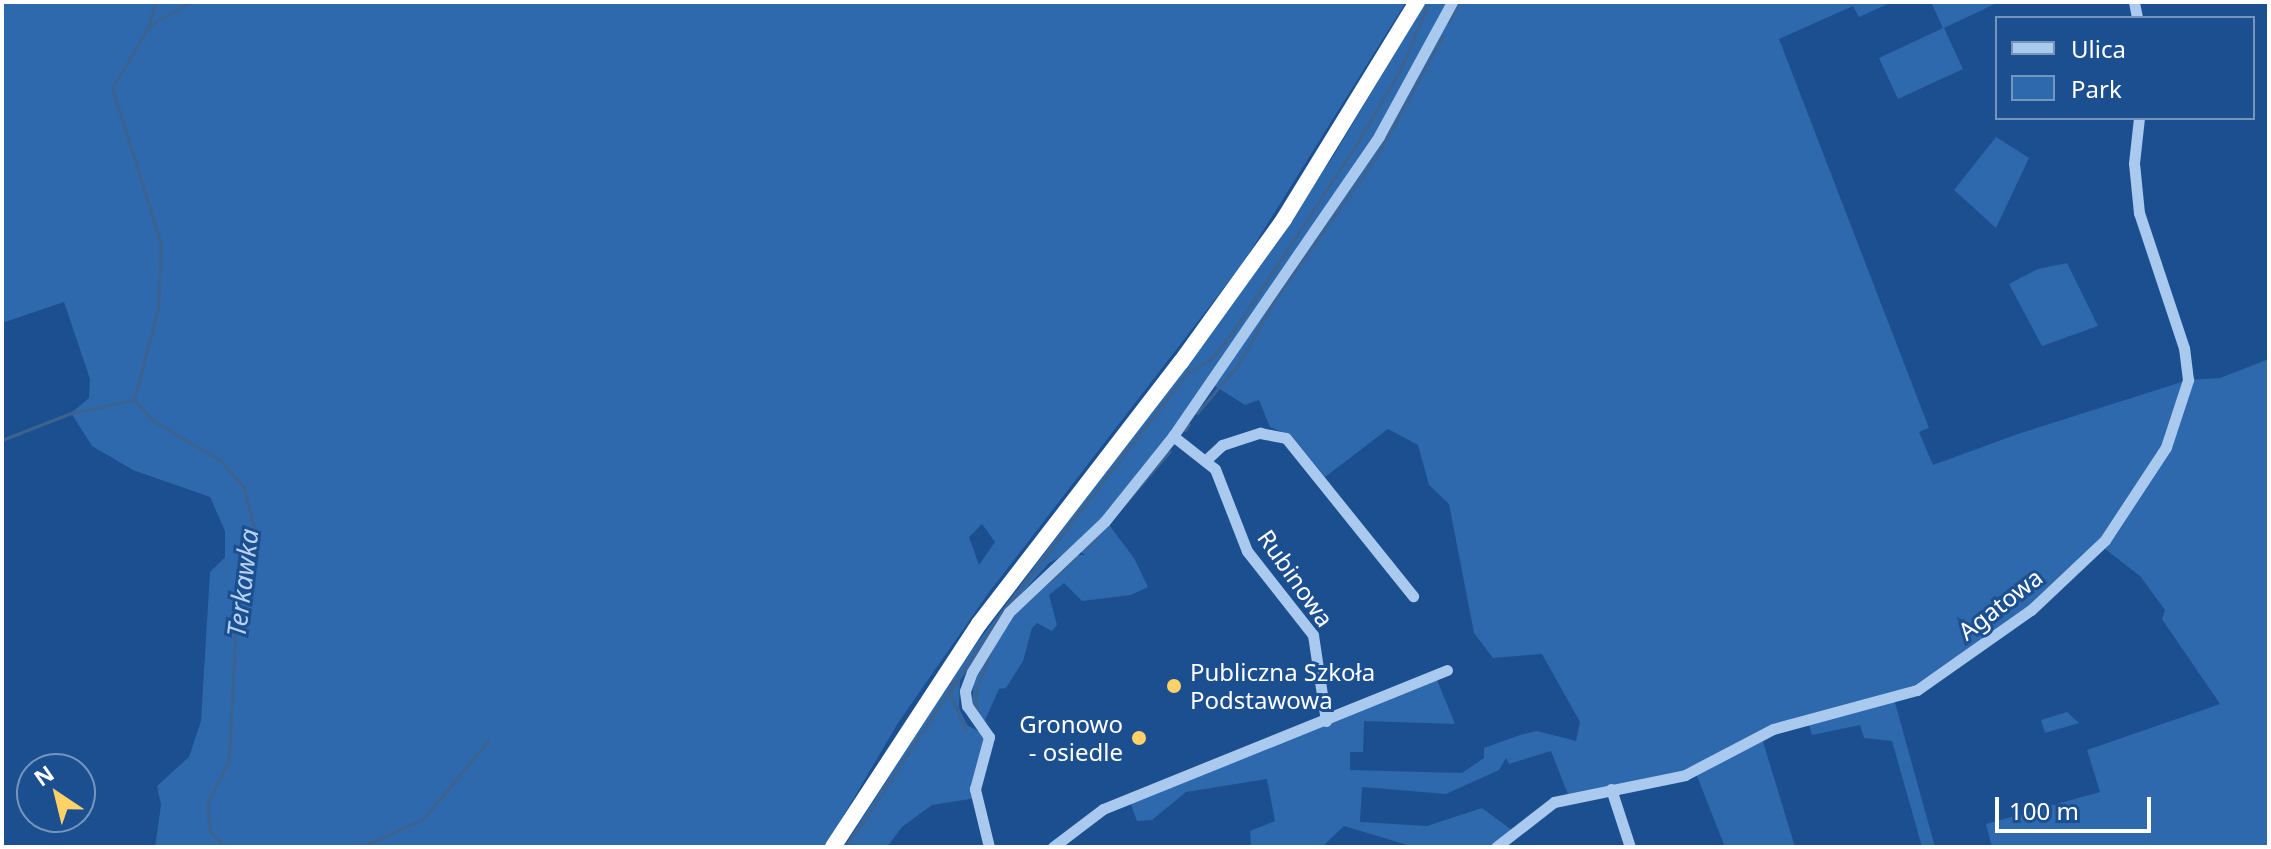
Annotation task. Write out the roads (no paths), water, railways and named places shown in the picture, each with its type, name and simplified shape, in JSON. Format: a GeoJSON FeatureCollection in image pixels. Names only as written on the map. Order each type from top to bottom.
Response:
{"type":"FeatureCollection","features":[{"type":"Feature","properties":{"kind":"highway"},"geometry":{"type":"LineString","coordinates":[[833,847],[979,624],[1181,362],[1284,219],[1417,2]]}},
{"type":"Feature","properties":{"kind":"street"},"geometry":{"type":"LineString","coordinates":[[989,847],[975,789],[989,737],[973,720],[965,695],[994,632],[1024,595],[1126,500],[1173,436],[1379,136],[1452,2]]}},
{"type":"Feature","properties":{"kind":"street","name":"Agatowa"},"geometry":{"type":"LineString","coordinates":[[1496,847],[1554,802],[1685,775],[1773,729],[1917,690],[2031,610],[2105,540],[2166,447],[2188,380],[2184,348],[2139,213],[2134,171],[2139,120]]}},
{"type":"Feature","properties":{"kind":"street"},"geometry":{"type":"LineString","coordinates":[[1206,460],[1222,445],[1260,433],[1286,438],[1413,596]]}},
{"type":"Feature","properties":{"kind":"street","name":"Rubinowa"},"geometry":{"type":"LineString","coordinates":[[1173,436],[1215,469],[1250,556],[1313,635],[1326,721]]}},
{"type":"Feature","properties":{"kind":"street"},"geometry":{"type":"LineString","coordinates":[[1053,847],[1097,812],[1447,670]]}},
{"type":"Feature","properties":{"kind":"street"},"geometry":{"type":"LineString","coordinates":[[1611,789],[1630,847]]}},
{"type":"Feature","properties":{"kind":"waterway","name":"Terkawka"},"geometry":{"type":"LineString","coordinates":[[155,2],[149,26],[112,88],[161,243],[158,308],[134,400],[152,420],[220,460],[244,488],[254,529],[236,616],[229,760],[207,804],[210,831],[225,847]]}},
{"type":"Feature","properties":{"kind":"waterway"},"geometry":{"type":"LineString","coordinates":[[149,26],[190,2]]}},
{"type":"Feature","properties":{"kind":"waterway"},"geometry":{"type":"LineString","coordinates":[[846,847],[1003,611],[1186,374],[1213,357],[1239,323],[1359,140],[1399,72],[1429,2]]}},
{"type":"Feature","properties":{"kind":"waterway"},"geometry":{"type":"LineString","coordinates":[[1449,22],[1459,2]]}},
{"type":"Feature","properties":{"kind":"waterway"},"geometry":{"type":"LineString","coordinates":[[1197,413],[1238,365],[1276,298],[1377,156],[1443,36]]}},
{"type":"Feature","properties":{"kind":"waterway"},"geometry":{"type":"LineString","coordinates":[[2,440],[71,413],[132,400]]}},
{"type":"Feature","properties":{"kind":"waterway"},"geometry":{"type":"LineString","coordinates":[[1185,430],[1189,424]]}},
{"type":"Feature","properties":{"kind":"waterway"},"geometry":{"type":"LineString","coordinates":[[1086,548],[1170,451]]}},
{"type":"Feature","properties":{"kind":"waterway"},"geometry":{"type":"LineString","coordinates":[[1045,585],[1075,558]]}},
{"type":"Feature","properties":{"kind":"waterway"},"geometry":{"type":"LineString","coordinates":[[976,711],[975,694],[991,650]]}},
{"type":"Feature","properties":{"kind":"waterway"},"geometry":{"type":"LineString","coordinates":[[957,683],[952,680],[951,696],[965,729]]}},
{"type":"Feature","properties":{"kind":"waterway"},"geometry":{"type":"LineString","coordinates":[[361,847],[423,819],[488,741]]}},
{"type":"Feature","properties":{"kind":"place","name":"Publiczna Szkoła Podstawowa"},"geometry":{"type":"Point","coordinates":[1174,686]}},
{"type":"Feature","properties":{"kind":"place","name":"Gronowo - osiedle"},"geometry":{"type":"Point","coordinates":[1139,738]}}]}
